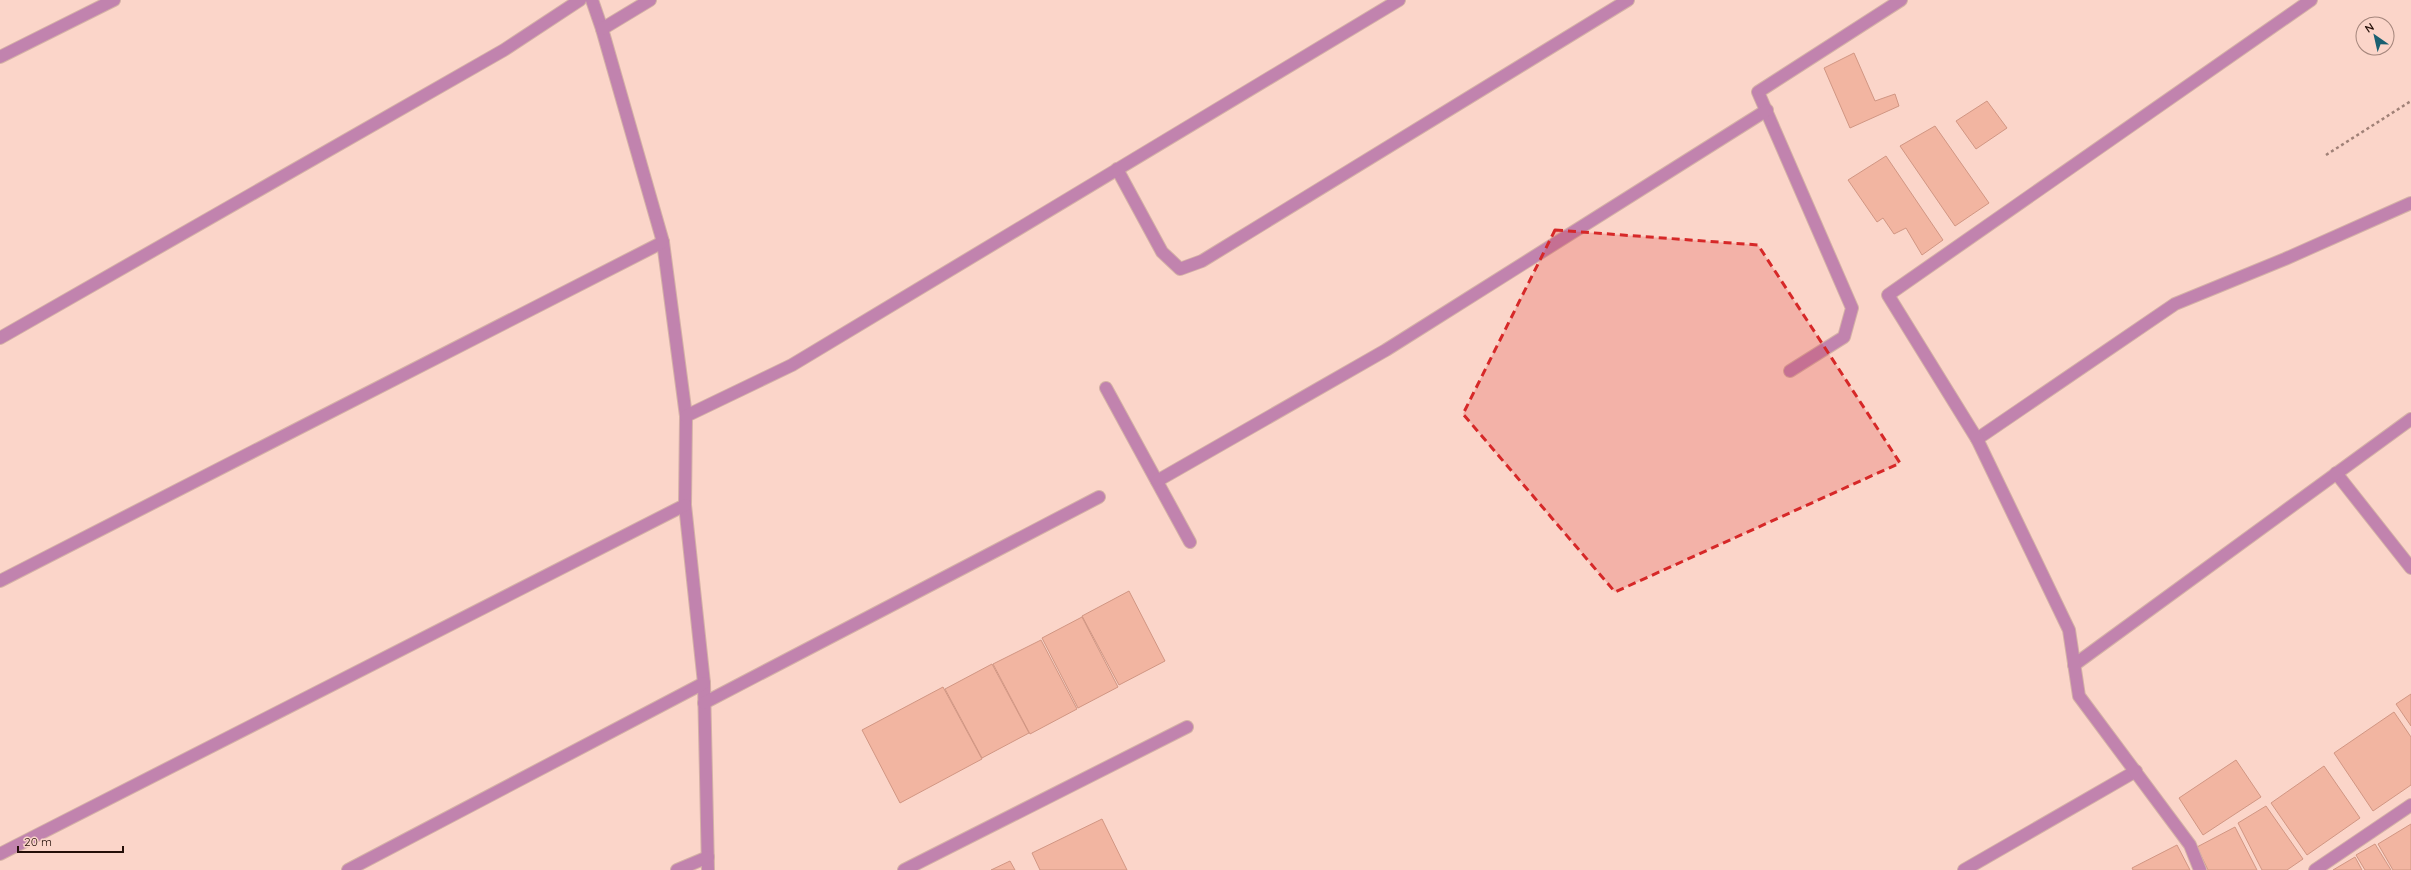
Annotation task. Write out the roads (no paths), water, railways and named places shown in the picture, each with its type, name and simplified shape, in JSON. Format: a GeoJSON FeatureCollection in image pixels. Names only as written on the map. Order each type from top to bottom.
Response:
{"type":"FeatureCollection","features":[{"type":"Feature","properties":{"kind":"street"},"geometry":{"type":"LineString","coordinates":[[0,57],[114,0]]}},
{"type":"Feature","properties":{"kind":"street"},"geometry":{"type":"LineString","coordinates":[[0,338],[504,50],[580,0]]}},
{"type":"Feature","properties":{"kind":"street"},"geometry":{"type":"LineString","coordinates":[[592,0],[602,29],[663,242],[686,416],[685,505],[704,683],[708,870]]}},
{"type":"Feature","properties":{"kind":"street"},"geometry":{"type":"LineString","coordinates":[[602,29],[650,0]]}},
{"type":"Feature","properties":{"kind":"street"},"geometry":{"type":"LineString","coordinates":[[686,416],[792,365],[1399,0]]}},
{"type":"Feature","properties":{"kind":"street"},"geometry":{"type":"LineString","coordinates":[[1117,169],[1162,252],[1180,269],[1202,261],[1628,0]]}},
{"type":"Feature","properties":{"kind":"street"},"geometry":{"type":"LineString","coordinates":[[1790,371],[1844,337],[1852,308],[1758,92],[1901,0]]}},
{"type":"Feature","properties":{"kind":"street"},"geometry":{"type":"LineString","coordinates":[[2200,870],[2190,845],[2136,770],[2079,696],[2069,630],[1976,439],[1888,295],[2312,0]]}},
{"type":"Feature","properties":{"kind":"street"},"geometry":{"type":"LineString","coordinates":[[1157,481],[1386,350],[1766,110]]}},
{"type":"Feature","properties":{"kind":"street"},"geometry":{"type":"LineString","coordinates":[[1976,439],[2176,304],[2285,260],[2411,203]]}},
{"type":"Feature","properties":{"kind":"street"},"geometry":{"type":"LineString","coordinates":[[0,581],[663,242]]}},
{"type":"Feature","properties":{"kind":"street"},"geometry":{"type":"LineString","coordinates":[[1106,388],[1190,542]]}},
{"type":"Feature","properties":{"kind":"street"},"geometry":{"type":"LineString","coordinates":[[2074,665],[2411,419]]}},
{"type":"Feature","properties":{"kind":"street"},"geometry":{"type":"LineString","coordinates":[[2336,473],[2411,568]]}},
{"type":"Feature","properties":{"kind":"street"},"geometry":{"type":"LineString","coordinates":[[704,703],[1099,497]]}},
{"type":"Feature","properties":{"kind":"street"},"geometry":{"type":"LineString","coordinates":[[0,854],[685,505]]}},
{"type":"Feature","properties":{"kind":"street"},"geometry":{"type":"LineString","coordinates":[[348,870],[704,683]]}},
{"type":"Feature","properties":{"kind":"street"},"geometry":{"type":"LineString","coordinates":[[904,870],[1187,727]]}},
{"type":"Feature","properties":{"kind":"street"},"geometry":{"type":"LineString","coordinates":[[1964,870],[2136,770]]}},
{"type":"Feature","properties":{"kind":"street"},"geometry":{"type":"LineString","coordinates":[[2315,870],[2411,805]]}},
{"type":"Feature","properties":{"kind":"street"},"geometry":{"type":"LineString","coordinates":[[678,870],[708,857]]}}]}
